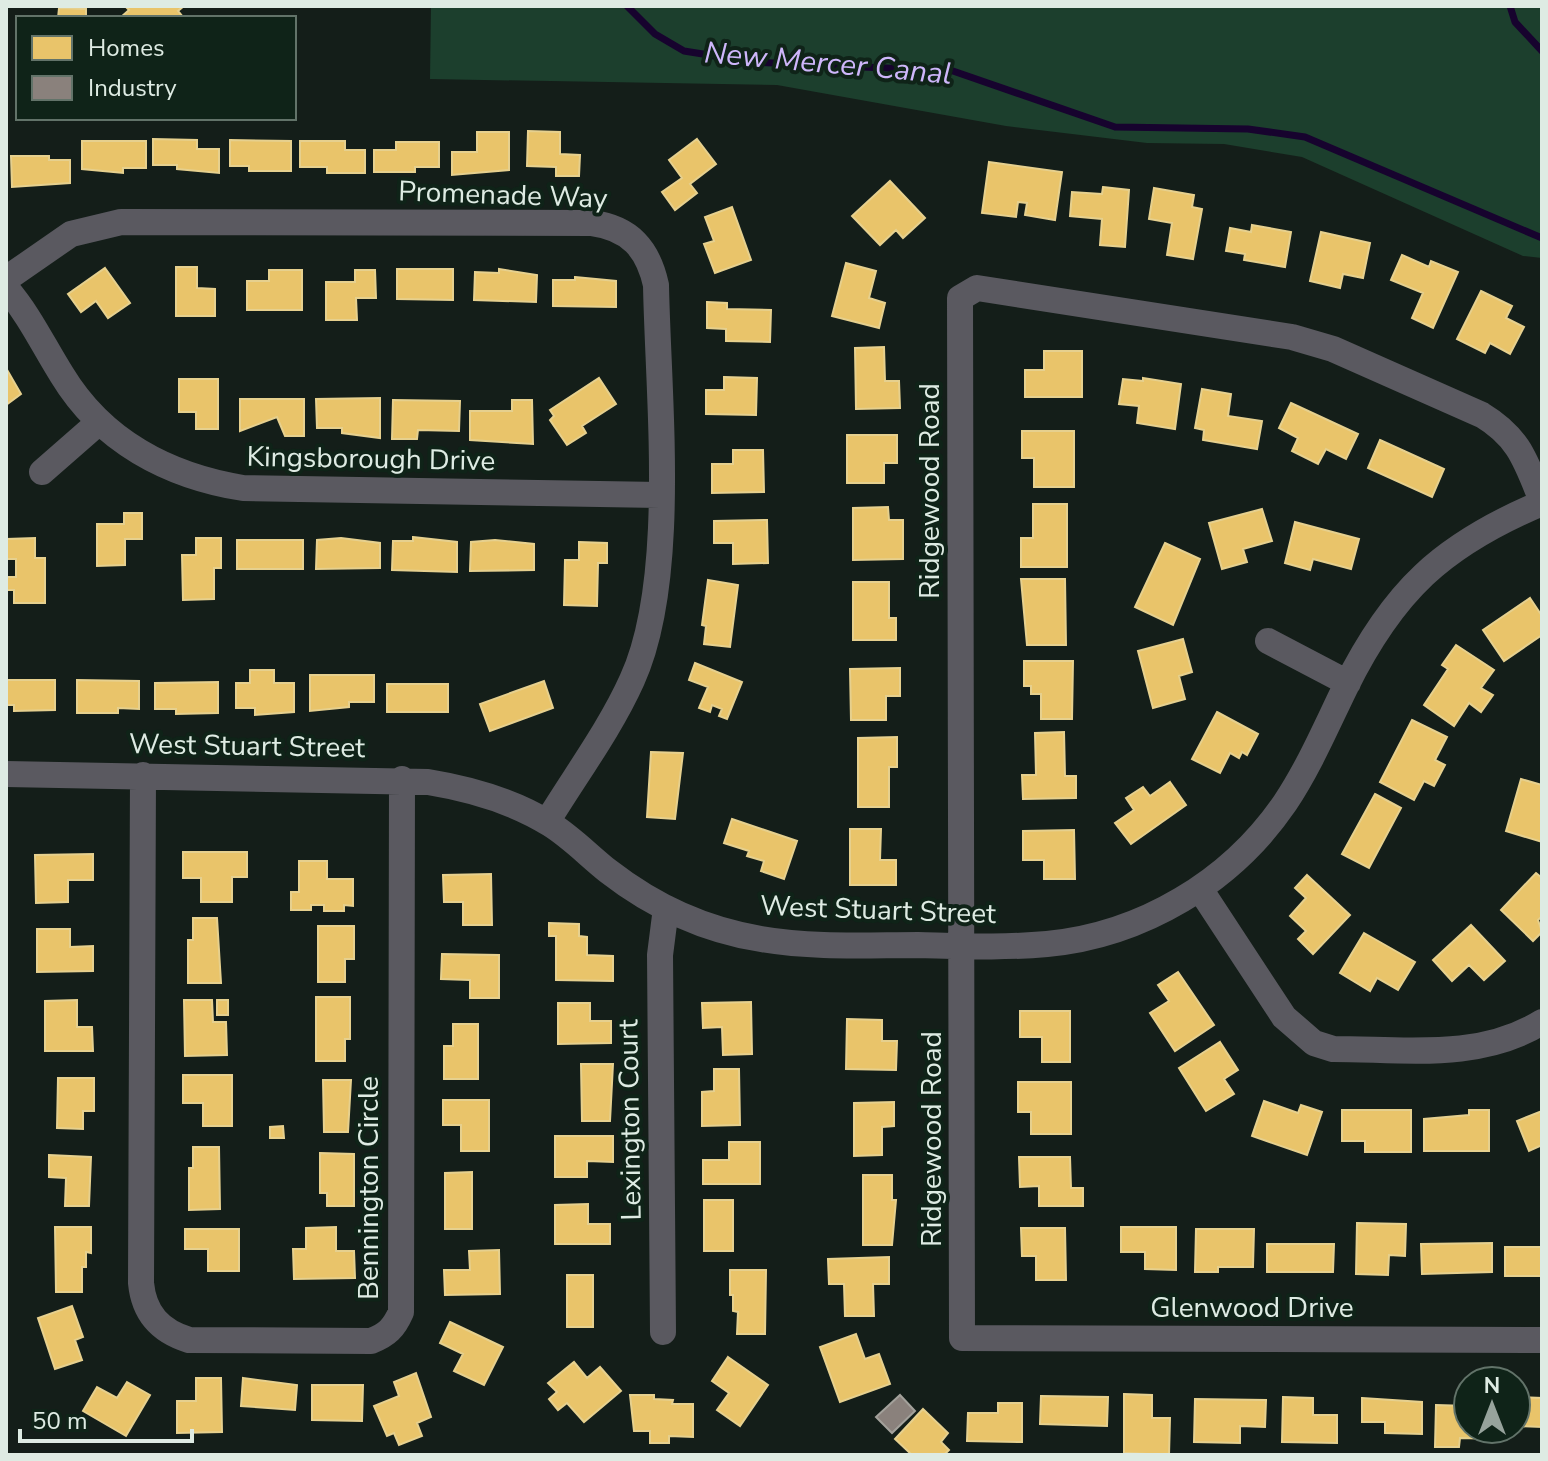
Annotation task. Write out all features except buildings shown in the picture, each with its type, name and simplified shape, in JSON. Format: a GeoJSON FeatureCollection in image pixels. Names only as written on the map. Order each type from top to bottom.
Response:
{"type":"FeatureCollection","features":[{"type":"Feature","properties":{"kind":"street","name":"Promenade Way"},"geometry":{"type":"LineString","coordinates":[[6,279],[71,234],[121,222],[610,226],[640,244],[651,263],[656,285],[660,495],[654,603],[632,680],[547,822]]}},
{"type":"Feature","properties":{"kind":"street","name":"Kingsborough Drive"},"geometry":{"type":"LineString","coordinates":[[6,288],[26,311],[63,377],[98,423],[143,456],[177,472],[243,488],[660,495]]}},
{"type":"Feature","properties":{"kind":"street","name":"Ridgewood Road"},"geometry":{"type":"LineString","coordinates":[[962,1338],[960,298],[977,288],[1249,329],[1333,349],[1503,427],[1519,445],[1542,502]]}},
{"type":"Feature","properties":{"kind":"street"},"geometry":{"type":"LineString","coordinates":[[42,472],[98,423]]}},
{"type":"Feature","properties":{"kind":"street","name":"West Stuart Street"},"geometry":{"type":"LineString","coordinates":[[6,774],[402,779],[462,788],[504,802],[547,822],[607,870],[666,908],[730,933],[777,941],[963,946],[1048,944],[1086,938],[1127,926],[1200,889],[1258,838],[1285,803],[1348,683],[1391,610],[1413,583],[1469,537],[1542,502]]}},
{"type":"Feature","properties":{"kind":"street"},"geometry":{"type":"LineString","coordinates":[[1268,641],[1348,683]]}},
{"type":"Feature","properties":{"kind":"street","name":"Bennington Circle"},"geometry":{"type":"LineString","coordinates":[[143,775],[141,1283],[148,1311],[158,1325],[172,1335],[189,1340],[371,1341],[385,1336],[395,1326],[401,1312],[402,779]]}},
{"type":"Feature","properties":{"kind":"street"},"geometry":{"type":"LineString","coordinates":[[1200,889],[1284,1017],[1314,1043],[1333,1049],[1465,1050],[1493,1046],[1520,1036],[1542,1022]]}},
{"type":"Feature","properties":{"kind":"street","name":"Lexington Court"},"geometry":{"type":"LineString","coordinates":[[663,1332],[660,955],[666,908]]}},
{"type":"Feature","properties":{"kind":"street","name":"Glenwood Drive"},"geometry":{"type":"LineString","coordinates":[[962,1338],[1542,1340]]}},
{"type":"Feature","properties":{"kind":"green space"},"geometry":{"type":"Polygon","coordinates":[[[431,6],[1542,6],[1542,258],[1523,256],[1302,157],[1224,144],[1147,143],[1006,126],[777,85],[430,79],[431,6]]]}},
{"type":"Feature","properties":{"kind":"waterway","name":"New Mercer Canal"},"geometry":{"type":"LineString","coordinates":[[627,6],[655,34],[684,51],[753,62],[953,71],[1115,127],[1248,129],[1305,137],[1542,238]]}},
{"type":"Feature","properties":{"kind":"waterway"},"geometry":{"type":"LineString","coordinates":[[1510,6],[1515,22],[1542,51]]}}]}
